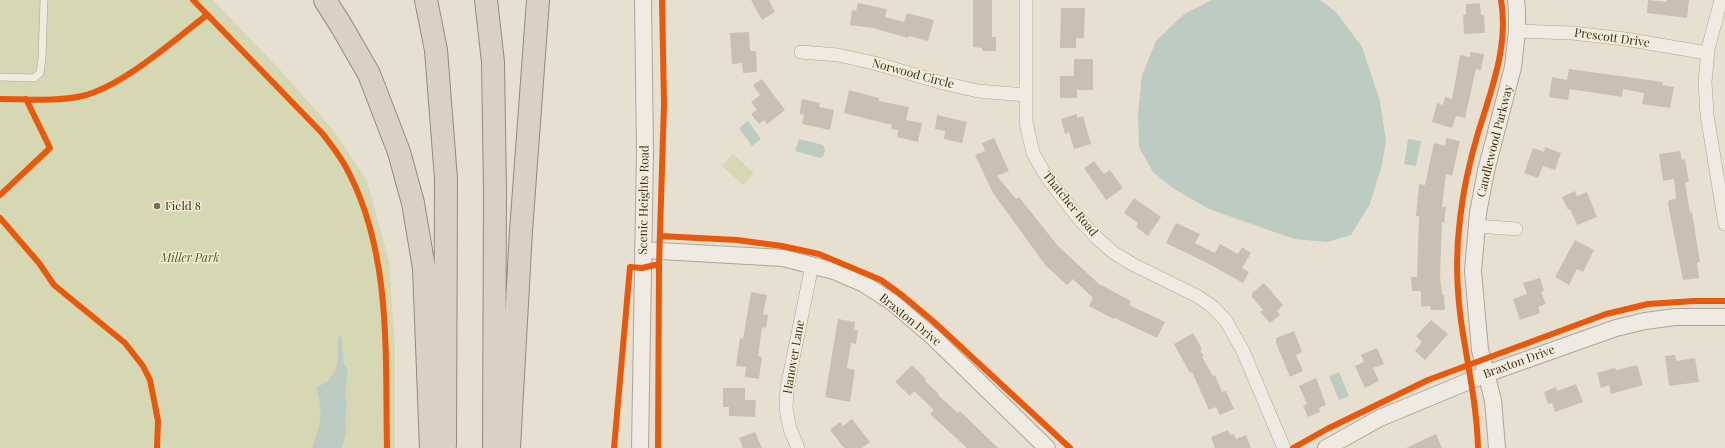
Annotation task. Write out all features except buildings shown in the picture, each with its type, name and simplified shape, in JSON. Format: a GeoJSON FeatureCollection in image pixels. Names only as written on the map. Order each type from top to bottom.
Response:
{"type":"FeatureCollection","features":[{"type":"Feature","properties":{"kind":"highway"},"geometry":{"type":"LineString","coordinates":[[324,0],[342,27],[369,74],[399,152],[413,203],[424,268],[431,448]]}},
{"type":"Feature","properties":{"kind":"highway"},"geometry":{"type":"LineString","coordinates":[[426,0],[436,50],[446,179],[445,448]]}},
{"type":"Feature","properties":{"kind":"highway"},"geometry":{"type":"LineString","coordinates":[[486,0],[493,70],[495,191],[494,448]]}},
{"type":"Feature","properties":{"kind":"highway"},"geometry":{"type":"LineString","coordinates":[[509,448],[521,231],[538,0]]}},
{"type":"Feature","properties":{"kind":"street","name":"Scenic Heights Road"},"geometry":{"type":"LineString","coordinates":[[640,448],[645,151],[643,0]]}},
{"type":"Feature","properties":{"kind":"street","name":"Thatcher Road"},"geometry":{"type":"LineString","coordinates":[[1026,0],[1026,122],[1033,153],[1051,183],[1080,220],[1097,238],[1134,266],[1197,296],[1212,307],[1226,321],[1243,351],[1284,448]]}},
{"type":"Feature","properties":{"kind":"street","name":"Candlewood Parkway"},"geometry":{"type":"LineString","coordinates":[[1497,448],[1493,400],[1480,350],[1474,271],[1477,226],[1486,171],[1514,67],[1517,31],[1516,0]]}},
{"type":"Feature","properties":{"kind":"street"},"geometry":{"type":"LineString","coordinates":[[1722,0],[1716,16],[1707,53],[1705,82],[1707,115],[1725,224]]}},
{"type":"Feature","properties":{"kind":"street","name":"Prescott Drive"},"geometry":{"type":"LineString","coordinates":[[1517,31],[1572,32],[1625,39],[1707,53]]}},
{"type":"Feature","properties":{"kind":"street","name":"Norwood Circle"},"geometry":{"type":"LineString","coordinates":[[801,52],[838,55],[978,91],[1026,95]]}},
{"type":"Feature","properties":{"kind":"street"},"geometry":{"type":"LineString","coordinates":[[1477,226],[1516,229]]}},
{"type":"Feature","properties":{"kind":"street","name":"Braxton Drive"},"geometry":{"type":"LineString","coordinates":[[643,250],[783,258],[834,271],[864,284],[892,302],[933,337],[1047,448]]}},
{"type":"Feature","properties":{"kind":"street","name":"Hanover Lane"},"geometry":{"type":"LineString","coordinates":[[798,448],[790,429],[786,409],[787,388],[812,265]]}},
{"type":"Feature","properties":{"kind":"street","name":"Braxton Drive"},"geometry":{"type":"LineString","coordinates":[[1326,448],[1380,418],[1486,374],[1616,328],[1645,321],[1674,317],[1725,317]]}},
{"type":"Feature","properties":{"kind":"lane"},"geometry":{"type":"LineString","coordinates":[[0,77],[34,78],[40,73],[44,0]]}},
{"type":"Feature","properties":{"kind":"green space","name":"Miller Park"},"geometry":{"type":"Polygon","coordinates":[[[0,0],[213,0],[282,72],[335,132],[367,181],[389,261],[395,348],[395,448],[0,448],[0,0]]]}},
{"type":"Feature","properties":{"kind":"green space"},"geometry":{"type":"Polygon","coordinates":[[[733,154],[754,173],[743,185],[722,166],[733,154]]]}},
{"type":"Feature","properties":{"kind":"shaded area"},"geometry":{"type":"Polygon","coordinates":[[[1211,0],[1320,0],[1336,12],[1362,47],[1380,101],[1386,141],[1382,165],[1370,204],[1351,235],[1328,242],[1294,239],[1209,209],[1174,189],[1153,172],[1139,147],[1138,115],[1142,75],[1156,41],[1183,15],[1211,0]]]}},
{"type":"Feature","properties":{"kind":"shaded area"},"geometry":{"type":"Polygon","coordinates":[[[748,121],[761,139],[752,146],[739,128],[748,121]]]}},
{"type":"Feature","properties":{"kind":"shaded area"},"geometry":{"type":"Polygon","coordinates":[[[799,139],[823,145],[825,149],[824,155],[820,158],[795,151],[799,139]]]}},
{"type":"Feature","properties":{"kind":"shaded area"},"geometry":{"type":"Polygon","coordinates":[[[1408,139],[1421,141],[1416,166],[1404,164],[1408,139]]]}},
{"type":"Feature","properties":{"kind":"shaded area"},"geometry":{"type":"Polygon","coordinates":[[[341,336],[344,365],[348,369],[345,394],[347,404],[345,417],[346,432],[342,448],[313,448],[312,447],[320,425],[320,404],[316,388],[330,378],[334,373],[338,361],[338,337],[341,336]]]}},
{"type":"Feature","properties":{"kind":"shaded area"},"geometry":{"type":"Polygon","coordinates":[[[1339,372],[1349,396],[1339,400],[1329,376],[1339,372]]]}},
{"type":"Feature","properties":{"kind":"cycle path"},"geometry":{"type":"LineString","coordinates":[[193,0],[322,133],[340,157],[349,173],[363,205],[373,239],[383,308],[387,448]]}},
{"type":"Feature","properties":{"kind":"cycle path"},"geometry":{"type":"LineString","coordinates":[[659,264],[664,104],[662,0]]}},
{"type":"Feature","properties":{"kind":"cycle path"},"geometry":{"type":"LineString","coordinates":[[1478,448],[1475,407],[1460,310],[1458,280],[1458,234],[1467,176],[1501,51],[1503,34],[1501,0]]}},
{"type":"Feature","properties":{"kind":"cycle path"},"geometry":{"type":"LineString","coordinates":[[0,99],[62,99],[82,96],[98,91],[114,83],[147,62],[207,15]]}},
{"type":"Feature","properties":{"kind":"cycle path"},"geometry":{"type":"LineString","coordinates":[[0,195],[50,148],[26,99]]}},
{"type":"Feature","properties":{"kind":"cycle path"},"geometry":{"type":"LineString","coordinates":[[0,218],[39,263],[54,285],[125,343],[143,366],[150,380],[158,421],[157,448]]}},
{"type":"Feature","properties":{"kind":"cycle path"},"geometry":{"type":"LineString","coordinates":[[660,236],[737,240],[782,246],[819,254],[881,280],[934,322],[1070,448]]}},
{"type":"Feature","properties":{"kind":"cycle path"},"geometry":{"type":"LineString","coordinates":[[614,448],[630,267],[642,268],[659,264],[658,448]]}},
{"type":"Feature","properties":{"kind":"cycle path"},"geometry":{"type":"LineString","coordinates":[[1293,448],[1327,429],[1428,380],[1606,314],[1648,304],[1694,301],[1725,301]]}},
{"type":"Feature","properties":{"kind":"place","name":"Field 8"},"geometry":{"type":"Point","coordinates":[157,206]}}]}
